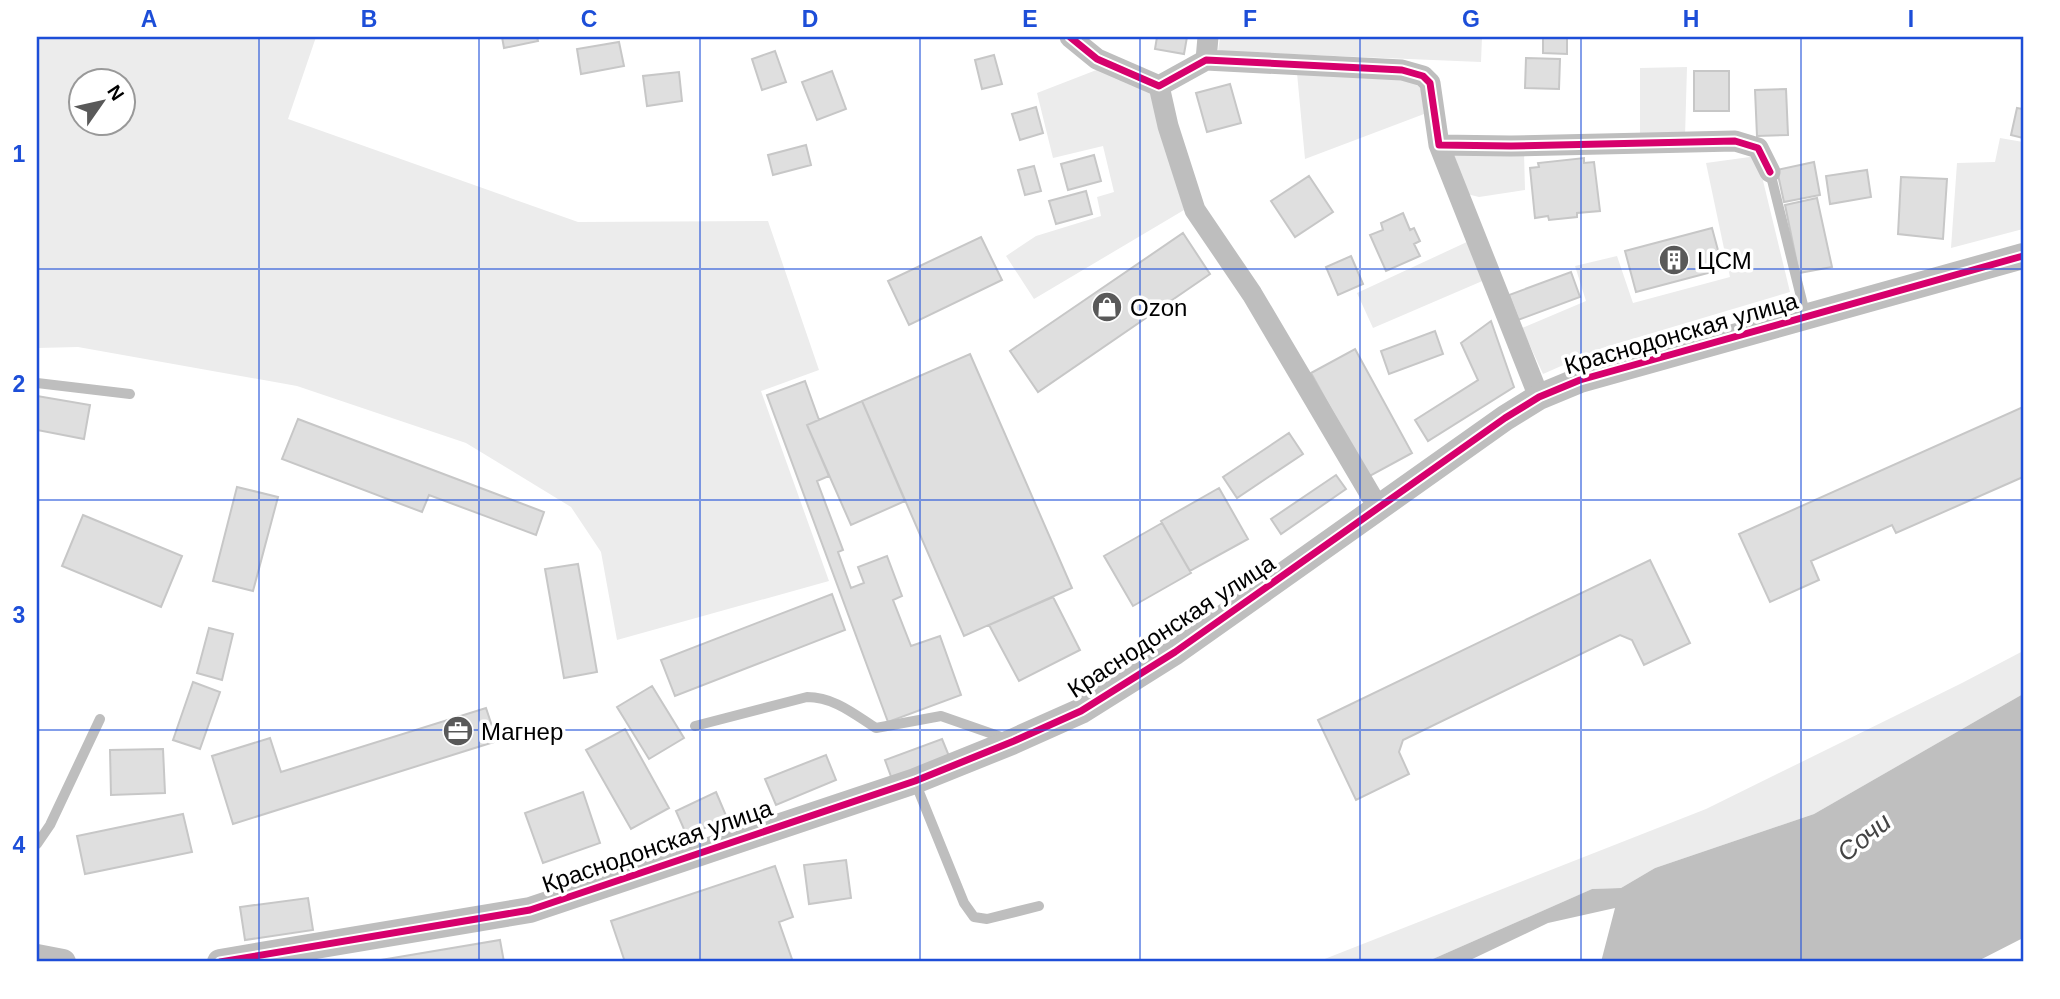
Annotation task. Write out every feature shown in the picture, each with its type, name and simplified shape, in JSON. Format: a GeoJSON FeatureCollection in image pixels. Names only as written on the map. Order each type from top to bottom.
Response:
{"type":"FeatureCollection","features":[{"type":"Feature","properties":{"kind":"street"},"geometry":{"type":"LineString","coordinates":[[1070,37],[1097,59],[1159,86]]}},
{"type":"Feature","properties":{"kind":"street"},"geometry":{"type":"LineString","coordinates":[[1206,60],[1208,37]]}},
{"type":"Feature","properties":{"kind":"street"},"geometry":{"type":"LineString","coordinates":[[1159,86],[1206,60],[1365,67],[1402,70],[1423,76],[1430,83],[1439,145],[1539,397]]}},
{"type":"Feature","properties":{"kind":"street"},"geometry":{"type":"LineString","coordinates":[[1159,86],[1168,126],[1195,210],[1252,294],[1379,509]]}},
{"type":"Feature","properties":{"kind":"street"},"geometry":{"type":"LineString","coordinates":[[1439,145],[1735,141],[1758,148],[1770,172]]}},
{"type":"Feature","properties":{"kind":"street","name":"Краснодонская улица"},"geometry":{"type":"LineString","coordinates":[[220,962],[530,910],[915,781],[1081,711],[1125,685],[1505,418],[1539,397],[1580,380],[2023,256]]}},
{"type":"Feature","properties":{"kind":"street"},"geometry":{"type":"LineString","coordinates":[[37,957],[63,962]]}},
{"type":"Feature","properties":{"kind":"lane"},"geometry":{"type":"LineString","coordinates":[[1770,172],[1806,317]]}},
{"type":"Feature","properties":{"kind":"lane"},"geometry":{"type":"LineString","coordinates":[[37,383],[130,394]]}},
{"type":"Feature","properties":{"kind":"lane"},"geometry":{"type":"LineString","coordinates":[[695,726],[807,697],[818,697],[829,699],[876,727],[941,716],[1014,741]]}},
{"type":"Feature","properties":{"kind":"lane"},"geometry":{"type":"LineString","coordinates":[[37,844],[50,825],[100,719]]}},
{"type":"Feature","properties":{"kind":"lane"},"geometry":{"type":"LineString","coordinates":[[915,781],[964,903],[974,917],[987,919],[1039,906]]}},
{"type":"Feature","properties":{"kind":"shaded area"},"geometry":{"type":"Polygon","coordinates":[[[37,37],[316,37],[288,119],[578,222],[768,221],[819,370],[761,391],[829,581],[617,640],[601,552],[571,507],[466,443],[297,386],[78,347],[37,348],[37,37]]]}},
{"type":"Feature","properties":{"kind":"shaded area"},"geometry":{"type":"Polygon","coordinates":[[[1220,37],[1482,37],[1481,62],[1218,51],[1220,37]]]}},
{"type":"Feature","properties":{"kind":"shaded area"},"geometry":{"type":"Polygon","coordinates":[[[1687,67],[1685,137],[1640,136],[1640,68],[1687,67]]]}},
{"type":"Feature","properties":{"kind":"shaded area"},"geometry":{"type":"Polygon","coordinates":[[[1099,69],[1154,91],[1184,210],[1034,299],[1006,256],[1036,236],[1101,216],[1097,197],[1114,192],[1103,146],[1053,158],[1037,93],[1099,69]]]}},
{"type":"Feature","properties":{"kind":"shaded area"},"geometry":{"type":"Polygon","coordinates":[[[1297,73],[1411,80],[1421,89],[1424,114],[1305,159],[1297,73]]]}},
{"type":"Feature","properties":{"kind":"shaded area"},"geometry":{"type":"Polygon","coordinates":[[[2000,138],[2023,142],[2023,229],[1951,248],[1957,163],[1995,162],[2000,138]]]}},
{"type":"Feature","properties":{"kind":"shaded area"},"geometry":{"type":"Polygon","coordinates":[[[1453,152],[1524,152],[1525,190],[1479,197],[1467,194],[1453,152]]]}},
{"type":"Feature","properties":{"kind":"shaded area"},"geometry":{"type":"Polygon","coordinates":[[[1757,156],[1790,292],[1602,348],[1543,374],[1522,328],[1586,301],[1575,266],[1617,256],[1633,303],[1730,277],[1706,163],[1757,156]]]}},
{"type":"Feature","properties":{"kind":"shaded area"},"geometry":{"type":"Polygon","coordinates":[[[1469,241],[1487,279],[1373,328],[1357,293],[1469,241]]]}},
{"type":"Feature","properties":{"kind":"shaded area"},"geometry":{"type":"Polygon","coordinates":[[[2023,651],[2023,694],[1814,814],[1655,868],[1621,888],[1592,889],[1426,962],[1317,962],[1706,809],[2023,651]]]}},
{"type":"Feature","properties":{"kind":"water","name":"Сочи"},"geometry":{"type":"Polygon","coordinates":[[[2023,694],[2023,938],[1976,962],[1601,962],[1615,908],[1548,923],[1466,962],[1426,962],[1592,889],[1621,888],[1655,868],[1814,814],[2023,694]]]}},
{"type":"Feature","properties":{"kind":"building"},"geometry":{"type":"Polygon","coordinates":[[[502,37],[537,37],[538,41],[504,48],[502,37]]]}},
{"type":"Feature","properties":{"kind":"building"},"geometry":{"type":"Polygon","coordinates":[[[1157,37],[1187,37],[1184,54],[1155,49],[1157,37]]]}},
{"type":"Feature","properties":{"kind":"building"},"geometry":{"type":"Polygon","coordinates":[[[1543,37],[1567,37],[1567,54],[1543,53],[1543,37]]]}},
{"type":"Feature","properties":{"kind":"building"},"geometry":{"type":"Polygon","coordinates":[[[619,42],[624,66],[581,74],[577,49],[619,42]]]}},
{"type":"Feature","properties":{"kind":"building"},"geometry":{"type":"Polygon","coordinates":[[[775,51],[786,82],[762,90],[752,59],[775,51]]]}},
{"type":"Feature","properties":{"kind":"building"},"geometry":{"type":"Polygon","coordinates":[[[994,55],[1002,84],[982,89],[975,60],[994,55]]]}},
{"type":"Feature","properties":{"kind":"building"},"geometry":{"type":"Polygon","coordinates":[[[1526,58],[1560,59],[1559,89],[1525,88],[1526,58]]]}},
{"type":"Feature","properties":{"kind":"building"},"geometry":{"type":"Polygon","coordinates":[[[832,71],[846,109],[817,120],[802,82],[832,71]]]}},
{"type":"Feature","properties":{"kind":"building"},"geometry":{"type":"Polygon","coordinates":[[[1694,71],[1729,71],[1729,111],[1694,111],[1694,71]]]}},
{"type":"Feature","properties":{"kind":"building"},"geometry":{"type":"Polygon","coordinates":[[[679,72],[682,101],[647,106],[643,76],[679,72]]]}},
{"type":"Feature","properties":{"kind":"building"},"geometry":{"type":"Polygon","coordinates":[[[1230,84],[1241,123],[1207,132],[1196,93],[1230,84]]]}},
{"type":"Feature","properties":{"kind":"building"},"geometry":{"type":"Polygon","coordinates":[[[1786,89],[1788,135],[1757,136],[1755,90],[1786,89]]]}},
{"type":"Feature","properties":{"kind":"building"},"geometry":{"type":"Polygon","coordinates":[[[1036,107],[1043,133],[1020,140],[1012,114],[1036,107]]]}},
{"type":"Feature","properties":{"kind":"building"},"geometry":{"type":"Polygon","coordinates":[[[2017,108],[2023,109],[2023,138],[2011,135],[2017,108]]]}},
{"type":"Feature","properties":{"kind":"building"},"geometry":{"type":"Polygon","coordinates":[[[806,145],[811,165],[773,175],[768,155],[806,145]]]}},
{"type":"Feature","properties":{"kind":"building"},"geometry":{"type":"Polygon","coordinates":[[[1094,155],[1101,181],[1068,190],[1061,164],[1094,155]]]}},
{"type":"Feature","properties":{"kind":"building"},"geometry":{"type":"Polygon","coordinates":[[[1584,158],[1584,163],[1594,162],[1600,211],[1577,213],[1577,217],[1549,220],[1548,216],[1535,218],[1530,168],[1539,167],[1538,163],[1584,158]]]}},
{"type":"Feature","properties":{"kind":"building"},"geometry":{"type":"Polygon","coordinates":[[[1814,162],[1820,195],[1784,202],[1777,170],[1814,162]]]}},
{"type":"Feature","properties":{"kind":"building"},"geometry":{"type":"Polygon","coordinates":[[[1034,166],[1041,191],[1025,195],[1018,170],[1034,166]]]}},
{"type":"Feature","properties":{"kind":"building"},"geometry":{"type":"Polygon","coordinates":[[[1867,170],[1871,197],[1830,204],[1826,176],[1867,170]]]}},
{"type":"Feature","properties":{"kind":"building"},"geometry":{"type":"Polygon","coordinates":[[[1309,176],[1333,212],[1295,237],[1271,201],[1309,176]]]}},
{"type":"Feature","properties":{"kind":"building"},"geometry":{"type":"Polygon","coordinates":[[[1901,177],[1947,179],[1943,239],[1898,234],[1901,177]]]}},
{"type":"Feature","properties":{"kind":"building"},"geometry":{"type":"Polygon","coordinates":[[[1086,191],[1092,214],[1056,224],[1049,201],[1086,191]]]}},
{"type":"Feature","properties":{"kind":"building"},"geometry":{"type":"Polygon","coordinates":[[[1817,198],[1832,267],[1799,273],[1785,205],[1817,198]]]}},
{"type":"Feature","properties":{"kind":"building"},"geometry":{"type":"Polygon","coordinates":[[[1403,213],[1410,230],[1414,228],[1420,241],[1414,244],[1420,256],[1386,271],[1370,235],[1383,230],[1381,223],[1403,213]]]}},
{"type":"Feature","properties":{"kind":"building","name":"ЦСМ"},"geometry":{"type":"Polygon","coordinates":[[[1712,228],[1723,269],[1636,292],[1625,251],[1712,228]]]}},
{"type":"Feature","properties":{"kind":"building"},"geometry":{"type":"Polygon","coordinates":[[[1183,233],[1210,274],[1038,392],[1010,351],[1183,233]]]}},
{"type":"Feature","properties":{"kind":"building"},"geometry":{"type":"Polygon","coordinates":[[[981,237],[1002,280],[909,325],[888,281],[981,237]]]}},
{"type":"Feature","properties":{"kind":"building"},"geometry":{"type":"Polygon","coordinates":[[[1351,256],[1363,284],[1338,295],[1326,267],[1351,256]]]}},
{"type":"Feature","properties":{"kind":"building"},"geometry":{"type":"Polygon","coordinates":[[[1571,272],[1580,297],[1518,320],[1509,295],[1571,272]]]}},
{"type":"Feature","properties":{"kind":"building"},"geometry":{"type":"Polygon","coordinates":[[[1491,321],[1514,387],[1428,441],[1415,420],[1478,380],[1461,343],[1491,321]]]}},
{"type":"Feature","properties":{"kind":"building"},"geometry":{"type":"Polygon","coordinates":[[[1435,331],[1443,354],[1389,374],[1381,351],[1435,331]]]}},
{"type":"Feature","properties":{"kind":"building"},"geometry":{"type":"Polygon","coordinates":[[[1355,349],[1412,453],[1368,477],[1311,373],[1355,349]]]}},
{"type":"Feature","properties":{"kind":"building"},"geometry":{"type":"Polygon","coordinates":[[[970,354],[1072,588],[964,636],[862,401],[970,354]]]}},
{"type":"Feature","properties":{"kind":"building"},"geometry":{"type":"Polygon","coordinates":[[[805,381],[819,420],[807,425],[829,476],[817,481],[843,550],[838,552],[851,588],[864,583],[858,567],[887,556],[902,596],[893,600],[911,646],[940,636],[961,695],[888,722],[767,395],[805,381]]]}},
{"type":"Feature","properties":{"kind":"building"},"geometry":{"type":"Polygon","coordinates":[[[37,396],[90,405],[84,439],[37,430],[37,396]]]}},
{"type":"Feature","properties":{"kind":"building"},"geometry":{"type":"Polygon","coordinates":[[[862,401],[905,501],[851,525],[807,425],[862,401]]]}},
{"type":"Feature","properties":{"kind":"building"},"geometry":{"type":"Polygon","coordinates":[[[2023,407],[2023,477],[1896,533],[1892,525],[1811,561],[1819,580],[1770,602],[1739,534],[2023,407]]]}},
{"type":"Feature","properties":{"kind":"building"},"geometry":{"type":"Polygon","coordinates":[[[298,419],[544,512],[536,535],[429,495],[422,512],[282,459],[298,419]]]}},
{"type":"Feature","properties":{"kind":"building"},"geometry":{"type":"Polygon","coordinates":[[[1289,433],[1303,454],[1237,498],[1223,477],[1289,433]]]}},
{"type":"Feature","properties":{"kind":"building"},"geometry":{"type":"Polygon","coordinates":[[[1336,475],[1346,489],[1281,534],[1271,519],[1336,475]]]}},
{"type":"Feature","properties":{"kind":"building"},"geometry":{"type":"Polygon","coordinates":[[[237,487],[278,497],[253,591],[213,581],[237,487]]]}},
{"type":"Feature","properties":{"kind":"building"},"geometry":{"type":"Polygon","coordinates":[[[1219,488],[1248,539],[1190,571],[1161,521],[1219,488]]]}},
{"type":"Feature","properties":{"kind":"building"},"geometry":{"type":"Polygon","coordinates":[[[83,515],[182,556],[161,607],[62,566],[83,515]]]}},
{"type":"Feature","properties":{"kind":"building"},"geometry":{"type":"Polygon","coordinates":[[[1162,523],[1191,573],[1133,606],[1104,556],[1162,523]]]}},
{"type":"Feature","properties":{"kind":"building"},"geometry":{"type":"Polygon","coordinates":[[[1650,560],[1690,643],[1644,665],[1632,640],[1620,635],[1403,740],[1399,752],[1409,774],[1356,800],[1318,720],[1650,560]]]}},
{"type":"Feature","properties":{"kind":"building"},"geometry":{"type":"Polygon","coordinates":[[[578,564],[597,672],[564,678],[545,569],[578,564]]]}},
{"type":"Feature","properties":{"kind":"building"},"geometry":{"type":"Polygon","coordinates":[[[832,594],[845,630],[675,696],[661,660],[832,594]]]}},
{"type":"Feature","properties":{"kind":"building"},"geometry":{"type":"Polygon","coordinates":[[[1053,597],[1080,650],[1019,681],[989,625],[1053,597]]]}},
{"type":"Feature","properties":{"kind":"building"},"geometry":{"type":"Polygon","coordinates":[[[209,628],[233,634],[222,680],[197,673],[209,628]]]}},
{"type":"Feature","properties":{"kind":"building"},"geometry":{"type":"Polygon","coordinates":[[[193,682],[220,692],[200,749],[173,740],[193,682]]]}},
{"type":"Feature","properties":{"kind":"building"},"geometry":{"type":"Polygon","coordinates":[[[652,686],[684,738],[649,759],[617,707],[652,686]]]}},
{"type":"Feature","properties":{"kind":"building"},"geometry":{"type":"Polygon","coordinates":[[[486,708],[497,741],[233,824],[212,756],[270,738],[281,772],[486,708]]]}},
{"type":"Feature","properties":{"kind":"building"},"geometry":{"type":"Polygon","coordinates":[[[625,729],[669,808],[631,829],[586,750],[625,729]]]}},
{"type":"Feature","properties":{"kind":"building"},"geometry":{"type":"Polygon","coordinates":[[[942,739],[951,761],[893,782],[885,760],[942,739]]]}},
{"type":"Feature","properties":{"kind":"building"},"geometry":{"type":"Polygon","coordinates":[[[163,749],[165,793],[111,795],[110,750],[163,749]]]}},
{"type":"Feature","properties":{"kind":"building"},"geometry":{"type":"Polygon","coordinates":[[[826,755],[836,780],[776,805],[765,779],[826,755]]]}},
{"type":"Feature","properties":{"kind":"building"},"geometry":{"type":"Polygon","coordinates":[[[583,792],[600,843],[543,863],[525,813],[583,792]]]}},
{"type":"Feature","properties":{"kind":"building"},"geometry":{"type":"Polygon","coordinates":[[[716,792],[727,818],[687,836],[676,811],[716,792]]]}},
{"type":"Feature","properties":{"kind":"building"},"geometry":{"type":"Polygon","coordinates":[[[183,814],[192,852],[85,874],[77,836],[183,814]]]}},
{"type":"Feature","properties":{"kind":"building"},"geometry":{"type":"Polygon","coordinates":[[[846,860],[851,898],[809,904],[804,865],[846,860]]]}},
{"type":"Feature","properties":{"kind":"building"},"geometry":{"type":"Polygon","coordinates":[[[775,866],[793,917],[779,922],[793,962],[625,962],[611,921],[775,866]]]}},
{"type":"Feature","properties":{"kind":"building"},"geometry":{"type":"Polygon","coordinates":[[[308,898],[313,930],[245,940],[240,907],[308,898]]]}},
{"type":"Feature","properties":{"kind":"building"},"geometry":{"type":"Polygon","coordinates":[[[500,940],[504,962],[369,962],[500,940]]]}},
{"type":"Feature","properties":{"kind":"cycle path"},"geometry":{"type":"LineString","coordinates":[[1070,37],[1097,59],[1159,86],[1206,60],[1402,70],[1423,76],[1430,83],[1439,145],[1735,141],[1758,148],[1770,172]]}},
{"type":"Feature","properties":{"kind":"cycle path"},"geometry":{"type":"LineString","coordinates":[[220,962],[530,910],[915,781],[1081,711],[1175,652],[1505,418],[1539,397],[1580,380],[2023,256]]}},
{"type":"Feature","properties":{"kind":"place","name":"ЦСМ"},"geometry":{"type":"Point","coordinates":[1674,260]}},
{"type":"Feature","properties":{"kind":"place","name":"Ozon"},"geometry":{"type":"Point","coordinates":[1107,307]}},
{"type":"Feature","properties":{"kind":"place","name":"Магнер"},"geometry":{"type":"Point","coordinates":[458,731]}}]}
